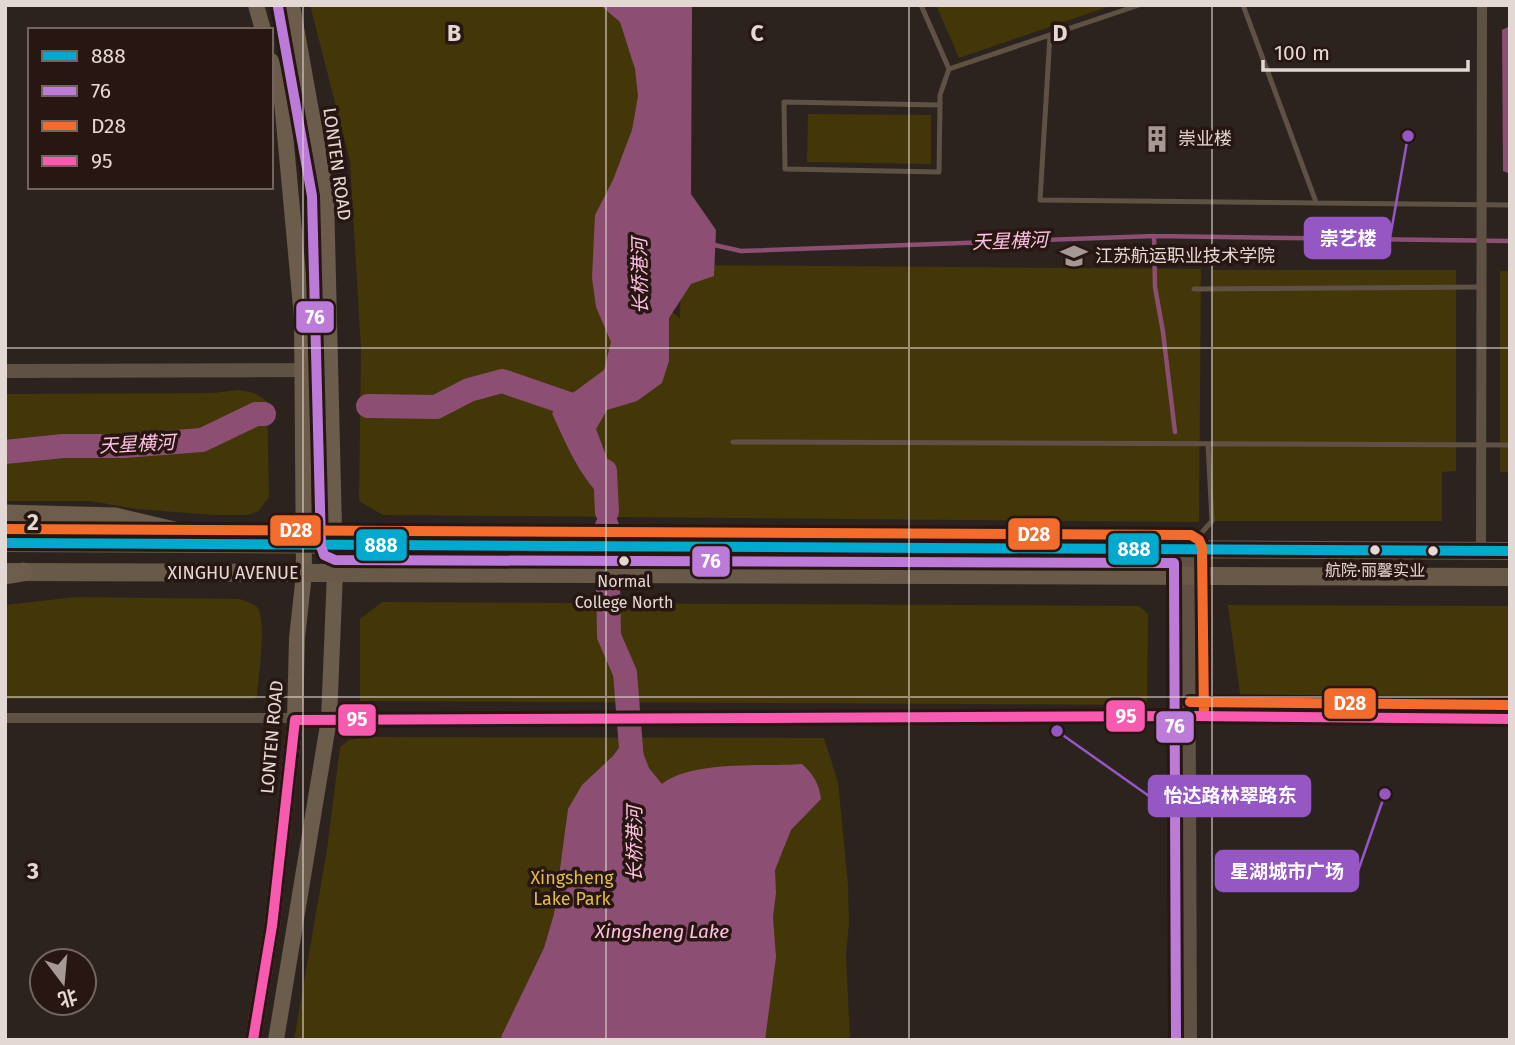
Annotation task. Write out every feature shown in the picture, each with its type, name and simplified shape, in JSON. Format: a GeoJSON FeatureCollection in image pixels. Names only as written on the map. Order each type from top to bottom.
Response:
{"type":"FeatureCollection","features":[{"type":"Feature","properties":{"kind":"highway"},"geometry":{"type":"LineString","coordinates":[[13,514],[115,517],[225,543]]}},
{"type":"Feature","properties":{"kind":"main road"},"geometry":{"type":"LineString","coordinates":[[256,5],[262,28]]}},
{"type":"Feature","properties":{"kind":"main road","name":"LONTEN ROAD"},"geometry":{"type":"LineString","coordinates":[[276,1040],[329,719],[335,572],[326,195],[292,5]]}},
{"type":"Feature","properties":{"kind":"main road","name":"LONTEN ROAD"},"geometry":{"type":"LineString","coordinates":[[253,1040],[272,926],[295,720],[304,574],[302,318],[282,101],[273,68]]}},
{"type":"Feature","properties":{"kind":"main road","name":"XINGHU AVENUE"},"geometry":{"type":"LineString","coordinates":[[5,543],[1510,551]]}},
{"type":"Feature","properties":{"kind":"main road","name":"XINGHU AVENUE"},"geometry":{"type":"LineString","coordinates":[[11,573],[1510,577]]}},
{"type":"Feature","properties":{"kind":"street"},"geometry":{"type":"LineString","coordinates":[[1481,550],[1482,5]]}},
{"type":"Feature","properties":{"kind":"street"},"geometry":{"type":"LineString","coordinates":[[5,371],[330,370]]}},
{"type":"Feature","properties":{"kind":"street"},"geometry":{"type":"LineString","coordinates":[[1188,548],[1189,1040]]}},
{"type":"Feature","properties":{"kind":"street"},"geometry":{"type":"LineString","coordinates":[[5,718],[295,720],[1190,716],[1510,719]]}},
{"type":"Feature","properties":{"kind":"lane"},"geometry":{"type":"LineString","coordinates":[[921,5],[948,69],[940,95],[940,105],[939,172],[785,169],[784,102],[940,105]]}},
{"type":"Feature","properties":{"kind":"lane"},"geometry":{"type":"LineString","coordinates":[[948,69],[1139,5]]}},
{"type":"Feature","properties":{"kind":"lane"},"geometry":{"type":"LineString","coordinates":[[1243,5],[1316,202]]}},
{"type":"Feature","properties":{"kind":"lane"},"geometry":{"type":"LineString","coordinates":[[1050,35],[1040,200],[1510,205]]}},
{"type":"Feature","properties":{"kind":"lane"},"geometry":{"type":"LineString","coordinates":[[1194,289],[1481,287]]}},
{"type":"Feature","properties":{"kind":"lane"},"geometry":{"type":"LineString","coordinates":[[733,442],[1510,445]]}},
{"type":"Feature","properties":{"kind":"lane"},"geometry":{"type":"LineString","coordinates":[[1188,548],[1212,521],[1208,444]]}},
{"type":"Feature","properties":{"kind":"green space"},"geometry":{"type":"Polygon","coordinates":[[[310,5],[673,5],[636,278],[680,319],[681,265],[1201,269],[1199,522],[383,515],[359,501],[361,350],[350,161],[310,5]]]}},
{"type":"Feature","properties":{"kind":"green space"},"geometry":{"type":"Polygon","coordinates":[[[936,5],[1113,5],[959,58],[936,5]]]}},
{"type":"Feature","properties":{"kind":"green space"},"geometry":{"type":"Polygon","coordinates":[[[808,114],[931,115],[931,164],[807,162],[808,114]]]}},
{"type":"Feature","properties":{"kind":"green space"},"geometry":{"type":"Polygon","coordinates":[[[1212,270],[1456,270],[1456,471],[1442,472],[1442,521],[1212,521],[1212,270]]]}},
{"type":"Feature","properties":{"kind":"green space"},"geometry":{"type":"Polygon","coordinates":[[[1500,271],[1510,271],[1510,472],[1500,472],[1500,271]]]}},
{"type":"Feature","properties":{"kind":"green space"},"geometry":{"type":"Polygon","coordinates":[[[239,390],[254,393],[267,401],[269,497],[259,511],[248,515],[213,515],[137,509],[90,501],[5,501],[5,394],[213,393],[239,390]]]}},
{"type":"Feature","properties":{"kind":"green space"},"geometry":{"type":"Polygon","coordinates":[[[76,597],[240,599],[256,606],[260,613],[262,635],[257,696],[254,699],[5,699],[5,605],[76,597]]]}},
{"type":"Feature","properties":{"kind":"green space"},"geometry":{"type":"Polygon","coordinates":[[[382,602],[1139,606],[1148,614],[1147,705],[360,701],[360,619],[382,602]]]}},
{"type":"Feature","properties":{"kind":"green space"},"geometry":{"type":"Polygon","coordinates":[[[1228,605],[1510,606],[1510,704],[1241,701],[1228,605]]]}},
{"type":"Feature","properties":{"kind":"green space","name":"Xingsheng Lake Park"},"geometry":{"type":"Polygon","coordinates":[[[368,737],[824,738],[838,782],[848,885],[849,923],[846,954],[850,1040],[294,1040],[327,849],[340,747],[349,740],[368,737]]]}},
{"type":"Feature","properties":{"kind":"water"},"geometry":{"type":"Polygon","coordinates":[[[600,5],[692,5],[691,194],[716,230],[714,276],[691,284],[669,318],[669,361],[662,383],[637,401],[607,410],[596,429],[613,474],[613,508],[584,476],[552,413],[570,395],[604,370],[611,342],[596,307],[592,278],[595,215],[613,180],[632,130],[638,96],[635,69],[620,22],[600,5]]]}},
{"type":"Feature","properties":{"kind":"water"},"geometry":{"type":"Polygon","coordinates":[[[1510,26],[1510,174],[1503,171],[1502,30],[1510,26]]]}},
{"type":"Feature","properties":{"kind":"water","name":"Xingsheng Lake"},"geometry":{"type":"Polygon","coordinates":[[[638,740],[649,768],[662,784],[675,776],[709,768],[802,764],[817,784],[821,799],[791,830],[775,870],[773,917],[776,957],[765,1040],[506,1040],[501,1037],[544,948],[554,914],[568,809],[582,785],[613,756],[624,741],[638,740]]]}},
{"type":"Feature","properties":{"kind":"waterway"},"geometry":{"type":"LineString","coordinates":[[1154,236],[1155,287],[1175,432]]}},
{"type":"Feature","properties":{"kind":"waterway","name":"天星横河"},"geometry":{"type":"LineString","coordinates":[[710,244],[741,251],[1154,236],[1510,241]]}},
{"type":"Feature","properties":{"kind":"waterway","name":"天星横河"},"geometry":{"type":"LineString","coordinates":[[368,406],[436,407],[469,390],[502,381],[581,408]]}},
{"type":"Feature","properties":{"kind":"waterway","name":"天星横河"},"geometry":{"type":"LineString","coordinates":[[5,452],[63,446],[124,446],[202,440],[256,414],[264,414]]}},
{"type":"Feature","properties":{"kind":"waterway","name":"长桥港河"},"geometry":{"type":"LineString","coordinates":[[605,471],[607,512]]}},
{"type":"Feature","properties":{"kind":"waterway","name":"长桥港河"},"geometry":{"type":"LineString","coordinates":[[607,526],[609,636],[625,673],[633,773]]}},
{"type":"Feature","properties":{"kind":"transit line","name":"76"},"geometry":{"type":"LineString","coordinates":[[278,7],[312,196],[321,546],[324,555],[335,560],[1174,563],[1176,1040]]}},
{"type":"Feature","properties":{"kind":"transit line","name":"D28"},"geometry":{"type":"LineString","coordinates":[[5,529],[1191,535],[1199,540],[1202,547],[1204,716]]}},
{"type":"Feature","properties":{"kind":"transit line","name":"888"},"geometry":{"type":"LineString","coordinates":[[5,543],[1510,551]]}},
{"type":"Feature","properties":{"kind":"transit line","name":"D28"},"geometry":{"type":"LineString","coordinates":[[1190,702],[1510,705]]}},
{"type":"Feature","properties":{"kind":"transit line","name":"95"},"geometry":{"type":"LineString","coordinates":[[253,1040],[272,926],[295,720],[1190,716],[1510,719]]}},
{"type":"Feature","properties":{"kind":"place","name":"崇艺楼"},"geometry":{"type":"Point","coordinates":[1408,136]}},
{"type":"Feature","properties":{"kind":"place","name":"崇业楼"},"geometry":{"type":"Point","coordinates":[1157,139]}},
{"type":"Feature","properties":{"kind":"place","name":"江苏航运职业技术学院"},"geometry":{"type":"Point","coordinates":[1074,256]}},
{"type":"Feature","properties":{"kind":"place","name":"航院·丽馨实业"},"geometry":{"type":"Point","coordinates":[1375,550]}},
{"type":"Feature","properties":{"kind":"place","name":"Normal College North"},"geometry":{"type":"Point","coordinates":[624,561]}},
{"type":"Feature","properties":{"kind":"place","name":"怡达路林翠路东"},"geometry":{"type":"Point","coordinates":[1057,731]}},
{"type":"Feature","properties":{"kind":"place","name":"星湖城市广场"},"geometry":{"type":"Point","coordinates":[1385,794]}}]}
